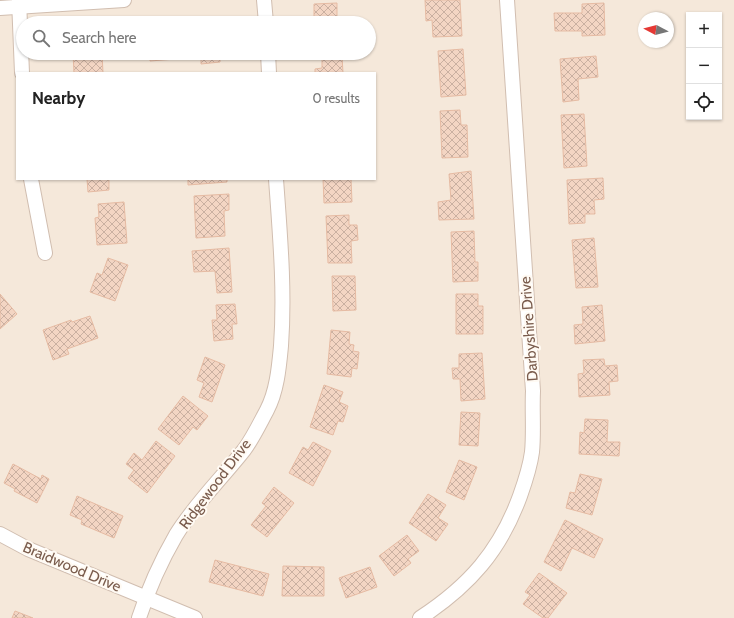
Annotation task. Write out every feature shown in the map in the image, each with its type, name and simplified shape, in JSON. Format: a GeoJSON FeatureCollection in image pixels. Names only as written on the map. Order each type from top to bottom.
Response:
{"type":"FeatureCollection","features":[{"type":"Feature","properties":{"kind":"street"},"geometry":{"type":"LineString","coordinates":[[0,8],[19,3],[124,0]]}},
{"type":"Feature","properties":{"kind":"street"},"geometry":{"type":"LineString","coordinates":[[264,0],[265,16]]}},
{"type":"Feature","properties":{"kind":"street","name":"Darbyshire Drive"},"geometry":{"type":"LineString","coordinates":[[420,618],[441,604],[462,586],[485,562],[502,537],[514,512],[526,480],[532,452],[533,391],[507,0]]}},
{"type":"Feature","properties":{"kind":"street"},"geometry":{"type":"LineString","coordinates":[[19,3],[20,16]]}},
{"type":"Feature","properties":{"kind":"street"},"geometry":{"type":"LineString","coordinates":[[21,60],[22,72]]}},
{"type":"Feature","properties":{"kind":"street"},"geometry":{"type":"LineString","coordinates":[[268,60],[269,72]]}},
{"type":"Feature","properties":{"kind":"street"},"geometry":{"type":"LineString","coordinates":[[31,180],[45,253]]}},
{"type":"Feature","properties":{"kind":"street","name":"Ridgewood Drive"},"geometry":{"type":"LineString","coordinates":[[139,618],[145,598],[177,535],[210,490],[245,449],[267,409],[275,388],[279,364],[283,290],[276,180]]}},
{"type":"Feature","properties":{"kind":"street","name":"Braidwood Drive"},"geometry":{"type":"LineString","coordinates":[[0,534],[28,549],[145,598]]}},
{"type":"Feature","properties":{"kind":"street"},"geometry":{"type":"LineString","coordinates":[[145,598],[195,618]]}},
{"type":"Feature","properties":{"kind":"shaded area"},"geometry":{"type":"Polygon","coordinates":[[[0,0],[734,0],[734,618],[0,618],[0,0]]]}},
{"type":"Feature","properties":{"kind":"building"},"geometry":{"type":"Polygon","coordinates":[[[425,0],[460,0],[462,36],[433,37],[432,20],[426,21],[425,0]]]}},
{"type":"Feature","properties":{"kind":"building"},"geometry":{"type":"Polygon","coordinates":[[[337,3],[337,16],[314,16],[314,4],[337,3]]]}},
{"type":"Feature","properties":{"kind":"building"},"geometry":{"type":"Polygon","coordinates":[[[604,3],[605,35],[582,36],[582,31],[555,31],[554,13],[582,13],[582,4],[604,3]]]}},
{"type":"Feature","properties":{"kind":"building"},"geometry":{"type":"Polygon","coordinates":[[[463,49],[466,95],[441,97],[438,51],[463,49]]]}},
{"type":"Feature","properties":{"kind":"building"},"geometry":{"type":"Polygon","coordinates":[[[596,56],[598,77],[578,79],[579,100],[563,102],[560,59],[596,56]]]}},
{"type":"Feature","properties":{"kind":"building"},"geometry":{"type":"Polygon","coordinates":[[[73,60],[102,60],[103,72],[74,72],[73,60]]]}},
{"type":"Feature","properties":{"kind":"building"},"geometry":{"type":"Polygon","coordinates":[[[201,60],[220,60],[220,62],[201,64],[201,60]]]}},
{"type":"Feature","properties":{"kind":"building"},"geometry":{"type":"Polygon","coordinates":[[[322,60],[342,60],[343,72],[315,72],[315,69],[322,68],[322,60]]]}},
{"type":"Feature","properties":{"kind":"building"},"geometry":{"type":"Polygon","coordinates":[[[460,110],[461,125],[467,125],[468,157],[442,158],[440,111],[460,110]]]}},
{"type":"Feature","properties":{"kind":"building"},"geometry":{"type":"Polygon","coordinates":[[[584,114],[587,166],[564,168],[561,115],[584,114]]]}},
{"type":"Feature","properties":{"kind":"building"},"geometry":{"type":"Polygon","coordinates":[[[471,171],[474,219],[439,220],[438,202],[451,200],[449,174],[471,171]]]}},
{"type":"Feature","properties":{"kind":"building"},"geometry":{"type":"Polygon","coordinates":[[[603,178],[604,199],[594,200],[595,214],[585,214],[585,223],[569,224],[567,180],[603,178]]]}},
{"type":"Feature","properties":{"kind":"building"},"geometry":{"type":"Polygon","coordinates":[[[87,180],[109,180],[109,190],[88,192],[87,180]]]}},
{"type":"Feature","properties":{"kind":"building"},"geometry":{"type":"Polygon","coordinates":[[[188,180],[227,180],[227,182],[188,185],[188,180]]]}},
{"type":"Feature","properties":{"kind":"building"},"geometry":{"type":"Polygon","coordinates":[[[323,180],[351,180],[352,202],[324,203],[323,180]]]}},
{"type":"Feature","properties":{"kind":"building"},"geometry":{"type":"Polygon","coordinates":[[[229,194],[229,210],[224,211],[225,236],[196,238],[194,196],[229,194]]]}},
{"type":"Feature","properties":{"kind":"building"},"geometry":{"type":"Polygon","coordinates":[[[124,202],[127,243],[97,245],[95,218],[99,217],[98,204],[124,202]]]}},
{"type":"Feature","properties":{"kind":"building"},"geometry":{"type":"Polygon","coordinates":[[[349,215],[349,225],[357,225],[358,240],[351,241],[352,263],[328,263],[326,216],[349,215]]]}},
{"type":"Feature","properties":{"kind":"building"},"geometry":{"type":"Polygon","coordinates":[[[474,231],[475,262],[478,262],[478,281],[453,282],[451,232],[474,231]]]}},
{"type":"Feature","properties":{"kind":"building"},"geometry":{"type":"Polygon","coordinates":[[[594,238],[598,287],[576,288],[572,240],[594,238]]]}},
{"type":"Feature","properties":{"kind":"building"},"geometry":{"type":"Polygon","coordinates":[[[229,248],[232,292],[217,293],[215,271],[194,272],[192,251],[229,248]]]}},
{"type":"Feature","properties":{"kind":"building"},"geometry":{"type":"Polygon","coordinates":[[[108,258],[128,265],[115,301],[90,292],[97,273],[102,275],[108,258]]]}},
{"type":"Feature","properties":{"kind":"building"},"geometry":{"type":"Polygon","coordinates":[[[332,276],[355,276],[356,310],[333,311],[332,276]]]}},
{"type":"Feature","properties":{"kind":"building"},"geometry":{"type":"Polygon","coordinates":[[[0,294],[17,314],[0,329],[0,294]]]}},
{"type":"Feature","properties":{"kind":"building"},"geometry":{"type":"Polygon","coordinates":[[[456,294],[478,294],[478,306],[483,306],[483,334],[456,334],[456,294]]]}},
{"type":"Feature","properties":{"kind":"building"},"geometry":{"type":"Polygon","coordinates":[[[235,304],[237,324],[232,324],[233,339],[214,341],[212,320],[217,320],[216,305],[235,304]]]}},
{"type":"Feature","properties":{"kind":"building"},"geometry":{"type":"Polygon","coordinates":[[[602,305],[605,341],[575,344],[574,325],[583,324],[582,307],[602,305]]]}},
{"type":"Feature","properties":{"kind":"building"},"geometry":{"type":"Polygon","coordinates":[[[90,316],[98,338],[67,349],[69,354],[53,360],[43,330],[71,320],[72,322],[90,316]]]}},
{"type":"Feature","properties":{"kind":"building"},"geometry":{"type":"Polygon","coordinates":[[[331,330],[350,332],[349,344],[354,345],[353,351],[359,352],[357,369],[352,368],[351,377],[327,374],[331,330]]]}},
{"type":"Feature","properties":{"kind":"building"},"geometry":{"type":"Polygon","coordinates":[[[482,353],[485,399],[461,401],[460,379],[453,379],[452,368],[459,368],[459,354],[482,353]]]}},
{"type":"Feature","properties":{"kind":"building"},"geometry":{"type":"Polygon","coordinates":[[[205,357],[225,365],[212,402],[199,397],[204,383],[197,380],[205,357]]]}},
{"type":"Feature","properties":{"kind":"building"},"geometry":{"type":"Polygon","coordinates":[[[604,359],[605,366],[617,365],[618,381],[609,382],[610,395],[579,397],[578,374],[584,373],[583,360],[604,359]]]}},
{"type":"Feature","properties":{"kind":"building"},"geometry":{"type":"Polygon","coordinates":[[[324,385],[343,392],[339,402],[348,406],[343,422],[338,421],[333,435],[310,427],[324,385]]]}},
{"type":"Feature","properties":{"kind":"building"},"geometry":{"type":"Polygon","coordinates":[[[183,396],[208,416],[197,430],[193,427],[179,445],[158,429],[183,396]]]}},
{"type":"Feature","properties":{"kind":"building"},"geometry":{"type":"Polygon","coordinates":[[[461,412],[480,413],[478,446],[459,445],[461,412]]]}},
{"type":"Feature","properties":{"kind":"building"},"geometry":{"type":"Polygon","coordinates":[[[585,419],[608,420],[607,442],[620,442],[619,456],[579,454],[580,432],[584,433],[585,419]]]}},
{"type":"Feature","properties":{"kind":"building"},"geometry":{"type":"Polygon","coordinates":[[[156,441],[175,456],[147,493],[128,478],[134,470],[126,464],[134,453],[142,460],[156,441]]]}},
{"type":"Feature","properties":{"kind":"building"},"geometry":{"type":"Polygon","coordinates":[[[313,442],[331,451],[313,486],[289,473],[303,447],[308,450],[313,442]]]}},
{"type":"Feature","properties":{"kind":"building"},"geometry":{"type":"Polygon","coordinates":[[[459,460],[477,467],[464,500],[446,492],[459,460]]]}},
{"type":"Feature","properties":{"kind":"building"},"geometry":{"type":"Polygon","coordinates":[[[13,464],[41,479],[42,475],[49,479],[37,503],[14,491],[15,489],[4,483],[13,464]]]}},
{"type":"Feature","properties":{"kind":"building"},"geometry":{"type":"Polygon","coordinates":[[[580,474],[602,479],[592,515],[566,508],[570,492],[575,493],[580,474]]]}},
{"type":"Feature","properties":{"kind":"building"},"geometry":{"type":"Polygon","coordinates":[[[274,487],[294,503],[267,537],[251,525],[266,506],[262,503],[274,487]]]}},
{"type":"Feature","properties":{"kind":"building"},"geometry":{"type":"Polygon","coordinates":[[[428,494],[446,505],[438,518],[448,524],[436,541],[409,523],[428,494]]]}},
{"type":"Feature","properties":{"kind":"building"},"geometry":{"type":"Polygon","coordinates":[[[77,496],[123,516],[114,538],[81,524],[82,520],[70,515],[77,496]]]}},
{"type":"Feature","properties":{"kind":"building"},"geometry":{"type":"Polygon","coordinates":[[[565,520],[603,539],[594,558],[572,548],[561,571],[544,562],[565,520]]]}},
{"type":"Feature","properties":{"kind":"building"},"geometry":{"type":"Polygon","coordinates":[[[407,535],[419,551],[408,559],[411,563],[394,576],[379,556],[407,535]]]}},
{"type":"Feature","properties":{"kind":"building"},"geometry":{"type":"Polygon","coordinates":[[[215,560],[269,574],[263,596],[209,582],[215,560]]]}},
{"type":"Feature","properties":{"kind":"building"},"geometry":{"type":"Polygon","coordinates":[[[283,566],[324,567],[324,596],[282,596],[283,566]]]}},
{"type":"Feature","properties":{"kind":"building"},"geometry":{"type":"Polygon","coordinates":[[[370,567],[377,587],[346,598],[339,578],[370,567]]]}},
{"type":"Feature","properties":{"kind":"building"},"geometry":{"type":"Polygon","coordinates":[[[539,573],[567,593],[548,618],[543,618],[523,604],[530,595],[525,592],[539,573]]]}},
{"type":"Feature","properties":{"kind":"building"},"geometry":{"type":"Polygon","coordinates":[[[15,611],[33,618],[12,618],[15,611]]]}}]}
